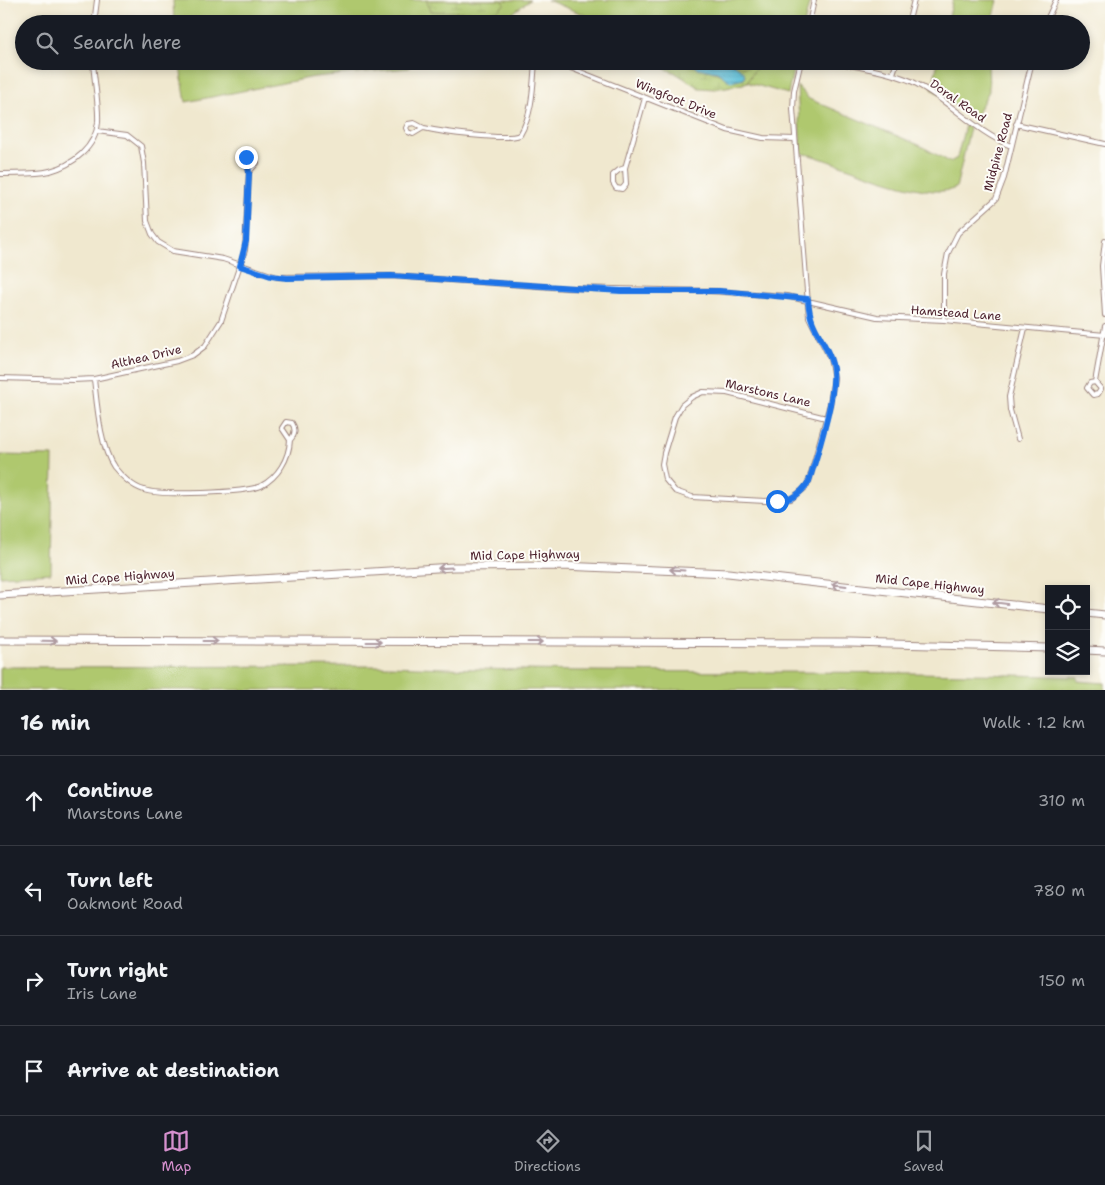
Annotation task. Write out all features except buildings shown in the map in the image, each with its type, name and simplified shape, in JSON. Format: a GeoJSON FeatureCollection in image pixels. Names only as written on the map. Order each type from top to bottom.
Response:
{"type":"FeatureCollection","features":[{"type":"Feature","properties":{"kind":"highway","name":"Mid Cape Highway"},"geometry":{"type":"LineString","coordinates":[[0,595],[453,568],[603,566],[728,574],[1045,609]]}},
{"type":"Feature","properties":{"kind":"highway"},"geometry":{"type":"LineString","coordinates":[[1090,613],[1105,615]]}},
{"type":"Feature","properties":{"kind":"highway"},"geometry":{"type":"LineString","coordinates":[[0,640],[858,643],[1045,648]]}},
{"type":"Feature","properties":{"kind":"highway"},"geometry":{"type":"LineString","coordinates":[[1090,650],[1105,651]]}},
{"type":"Feature","properties":{"kind":"street"},"geometry":{"type":"LineString","coordinates":[[95,15],[97,0]]}},
{"type":"Feature","properties":{"kind":"street"},"geometry":{"type":"LineString","coordinates":[[811,15],[814,0]]}},
{"type":"Feature","properties":{"kind":"street"},"geometry":{"type":"LineString","coordinates":[[910,15],[914,0]]}},
{"type":"Feature","properties":{"kind":"street"},"geometry":{"type":"LineString","coordinates":[[1050,15],[1056,0]]}},
{"type":"Feature","properties":{"kind":"street"},"geometry":{"type":"LineString","coordinates":[[0,174],[41,172],[55,169],[87,150],[97,131],[98,118],[94,70]]}},
{"type":"Feature","properties":{"kind":"street"},"geometry":{"type":"LineString","coordinates":[[423,128],[509,138],[520,135],[529,109],[533,70]]}},
{"type":"Feature","properties":{"kind":"street","name":"Wingfoot Drive"},"geometry":{"type":"LineString","coordinates":[[576,70],[734,132],[768,139],[795,139]]}},
{"type":"Feature","properties":{"kind":"street","name":"Marstons Lane"},"geometry":{"type":"LineString","coordinates":[[798,70],[793,99],[808,299],[812,324],[832,365],[833,387],[826,418],[809,481],[805,488],[791,499],[765,501],[692,497],[675,491],[669,485],[663,473],[664,453],[674,417],[686,400],[697,394],[711,391],[727,393],[826,418]]}},
{"type":"Feature","properties":{"kind":"street","name":"Doral Road"},"geometry":{"type":"LineString","coordinates":[[875,70],[893,74],[928,91],[994,138],[1010,146]]}},
{"type":"Feature","properties":{"kind":"street"},"geometry":{"type":"LineString","coordinates":[[893,74],[894,70]]}},
{"type":"Feature","properties":{"kind":"street","name":"Midpine Road"},"geometry":{"type":"LineString","coordinates":[[944,320],[944,274],[948,253],[958,233],[991,206],[996,199],[1004,178],[1010,146],[1030,70]]}},
{"type":"Feature","properties":{"kind":"street"},"geometry":{"type":"LineString","coordinates":[[625,168],[613,175],[613,184],[616,188],[622,188],[626,184],[625,168],[645,98]]}},
{"type":"Feature","properties":{"kind":"street"},"geometry":{"type":"LineString","coordinates":[[1016,124],[1105,144]]}},
{"type":"Feature","properties":{"kind":"street","name":"Hamstead Lane"},"geometry":{"type":"LineString","coordinates":[[97,131],[127,135],[141,146],[144,163],[147,221],[152,234],[158,242],[173,251],[223,258],[240,266],[271,276],[287,278],[391,276],[580,289],[719,291],[808,299],[877,318],[944,320],[1105,335]]}},
{"type":"Feature","properties":{"kind":"street","name":"Althea Drive"},"geometry":{"type":"LineString","coordinates":[[0,378],[94,379],[177,361],[199,351],[213,335],[221,321],[240,266],[246,241],[249,172]]}},
{"type":"Feature","properties":{"kind":"street"},"geometry":{"type":"LineString","coordinates":[[1105,241],[1102,266],[1105,315]]}},
{"type":"Feature","properties":{"kind":"street"},"geometry":{"type":"LineString","coordinates":[[1096,382],[1105,326]]}},
{"type":"Feature","properties":{"kind":"street"},"geometry":{"type":"LineString","coordinates":[[1018,439],[1010,410],[1009,397],[1025,328]]}},
{"type":"Feature","properties":{"kind":"street"},"geometry":{"type":"LineString","coordinates":[[94,379],[102,432],[111,462],[120,473],[143,490],[177,494],[256,487],[268,482],[285,460],[295,428],[292,423],[286,422],[282,426],[282,432],[290,440]]}},
{"type":"Feature","properties":{"kind":"green space"},"geometry":{"type":"Polygon","coordinates":[[[173,0],[530,0],[510,15],[174,15],[173,0]]]}},
{"type":"Feature","properties":{"kind":"green space"},"geometry":{"type":"Polygon","coordinates":[[[426,0],[502,0],[505,4],[492,15],[431,11],[426,0]]]}},
{"type":"Feature","properties":{"kind":"green space"},"geometry":{"type":"Polygon","coordinates":[[[547,0],[810,0],[806,15],[585,15],[547,0]]]}},
{"type":"Feature","properties":{"kind":"green space"},"geometry":{"type":"Polygon","coordinates":[[[953,0],[998,0],[994,15],[949,15],[953,0]]]}},
{"type":"Feature","properties":{"kind":"green space"},"geometry":{"type":"Polygon","coordinates":[[[181,70],[388,70],[314,77],[186,102],[181,70]]]}},
{"type":"Feature","properties":{"kind":"green space"},"geometry":{"type":"Polygon","coordinates":[[[668,70],[709,70],[720,74],[729,81],[743,71],[742,70],[754,70],[747,82],[743,84],[715,89],[699,88],[668,70]]]}},
{"type":"Feature","properties":{"kind":"green space"},"geometry":{"type":"Polygon","coordinates":[[[719,70],[793,70],[788,94],[752,84],[719,70]]]}},
{"type":"Feature","properties":{"kind":"green space"},"geometry":{"type":"Polygon","coordinates":[[[936,70],[988,70],[989,91],[974,119],[932,89],[936,70]]]}},
{"type":"Feature","properties":{"kind":"green space"},"geometry":{"type":"Polygon","coordinates":[[[797,86],[809,99],[919,145],[950,162],[957,158],[965,125],[970,128],[956,188],[942,191],[924,190],[881,179],[801,153],[797,86]]]}},
{"type":"Feature","properties":{"kind":"green space"},"geometry":{"type":"Polygon","coordinates":[[[0,455],[53,456],[51,573],[0,576],[0,455]]]}},
{"type":"Feature","properties":{"kind":"green space"},"geometry":{"type":"Polygon","coordinates":[[[388,666],[560,671],[992,674],[1078,677],[1078,681],[1105,683],[1105,690],[0,690],[0,667],[388,666]]]}},
{"type":"Feature","properties":{"kind":"water"},"geometry":{"type":"Polygon","coordinates":[[[707,70],[742,70],[745,75],[744,79],[731,82],[717,72],[707,70]]]}},
{"type":"Feature","properties":{"kind":"route"},"geometry":{"type":"LineString","coordinates":[[246,157],[249,172],[246,241],[240,266],[271,276],[311,278],[391,276],[621,291],[719,291],[808,299],[812,324],[832,365],[833,387],[809,481],[805,488],[791,499],[777,501]]}}]}
